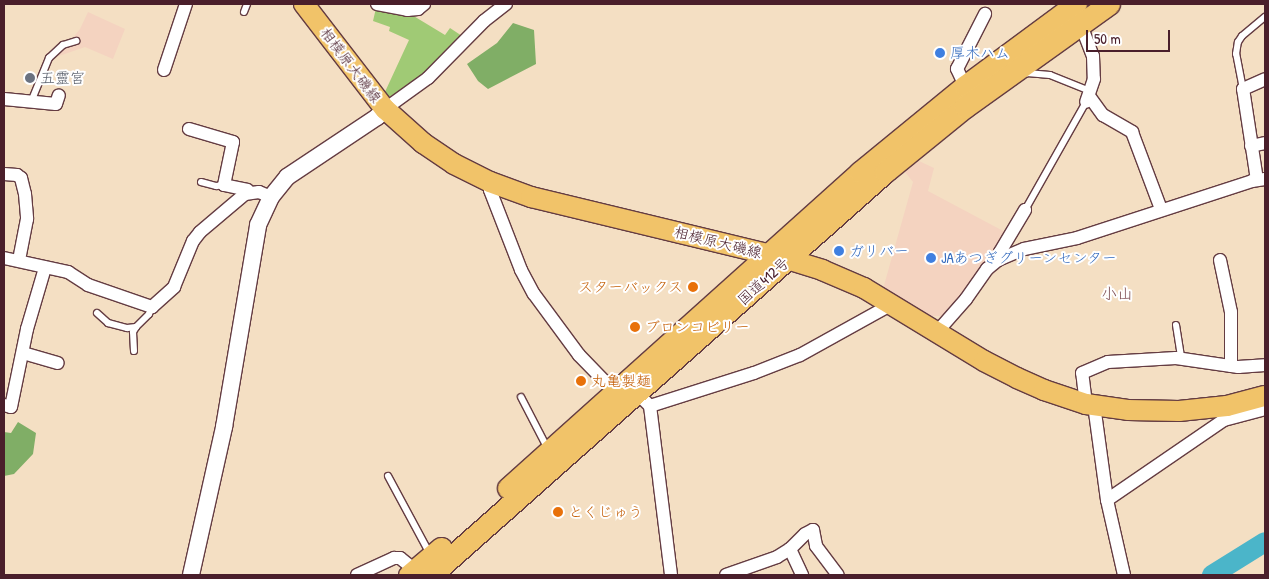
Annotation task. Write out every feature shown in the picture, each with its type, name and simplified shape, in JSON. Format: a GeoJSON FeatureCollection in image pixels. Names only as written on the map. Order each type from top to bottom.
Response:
{"type":"FeatureCollection","features":[{"type":"Feature","properties":{"kind":"highway","name":"国道412号"},"geometry":{"type":"LineString","coordinates":[[421,569],[614,391],[860,172],[965,86],[1076,9],[1109,4]]}},
{"type":"Feature","properties":{"kind":"highway","name":"国道412号"},"geometry":{"type":"LineString","coordinates":[[421,569],[643,399],[787,259],[885,172],[964,107],[1021,65],[1076,9]]}},
{"type":"Feature","properties":{"kind":"main road","name":"相模原大磯線"},"geometry":{"type":"LineString","coordinates":[[309,5],[385,109],[423,143],[454,164],[490,182],[531,196],[787,259],[845,278],[892,304],[984,361],[1017,378],[1044,390],[1090,404],[1128,410],[1180,412],[1227,406],[1265,396]]}},
{"type":"Feature","properties":{"kind":"street"},"geometry":{"type":"LineString","coordinates":[[164,70],[186,4]]}},
{"type":"Feature","properties":{"kind":"street"},"geometry":{"type":"LineString","coordinates":[[377,4],[407,10],[418,9],[424,4]]}},
{"type":"Feature","properties":{"kind":"street"},"geometry":{"type":"LineString","coordinates":[[191,575],[224,427],[258,225],[271,197],[280,184],[294,171],[378,117],[385,109],[428,78],[484,21],[506,4]]}},
{"type":"Feature","properties":{"kind":"street"},"geometry":{"type":"LineString","coordinates":[[1076,9],[1093,56],[1094,79],[1088,96],[1103,115],[1132,132],[1161,209]]}},
{"type":"Feature","properties":{"kind":"street"},"geometry":{"type":"LineString","coordinates":[[965,86],[956,69],[985,14]]}},
{"type":"Feature","properties":{"kind":"street"},"geometry":{"type":"LineString","coordinates":[[937,332],[966,299],[987,270],[998,260],[1024,249],[1077,238],[1161,209],[1261,180],[1251,146],[1243,89],[1265,79]]}},
{"type":"Feature","properties":{"kind":"street"},"geometry":{"type":"LineString","coordinates":[[4,99],[56,104],[58,95]]}},
{"type":"Feature","properties":{"kind":"street"},"geometry":{"type":"LineString","coordinates":[[189,129],[233,142],[224,185],[247,190],[250,193]]}},
{"type":"Feature","properties":{"kind":"street"},"geometry":{"type":"LineString","coordinates":[[1251,146],[1265,143]]}},
{"type":"Feature","properties":{"kind":"street"},"geometry":{"type":"LineString","coordinates":[[4,174],[21,178],[26,194],[27,219],[19,260]]}},
{"type":"Feature","properties":{"kind":"street"},"geometry":{"type":"LineString","coordinates":[[490,182],[490,190],[521,270],[534,294],[579,355],[614,391]]}},
{"type":"Feature","properties":{"kind":"street"},"geometry":{"type":"LineString","coordinates":[[4,258],[68,272],[88,285],[152,307],[174,287],[193,240],[200,232],[245,194],[259,192],[271,197]]}},
{"type":"Feature","properties":{"kind":"street"},"geometry":{"type":"LineString","coordinates":[[998,260],[1000,252],[1025,210]]}},
{"type":"Feature","properties":{"kind":"street"},"geometry":{"type":"LineString","coordinates":[[1220,260],[1231,312],[1231,366]]}},
{"type":"Feature","properties":{"kind":"street"},"geometry":{"type":"LineString","coordinates":[[4,405],[11,407],[27,329],[45,268]]}},
{"type":"Feature","properties":{"kind":"street"},"geometry":{"type":"LineString","coordinates":[[671,575],[643,399],[754,372],[800,355],[892,304]]}},
{"type":"Feature","properties":{"kind":"street"},"geometry":{"type":"LineString","coordinates":[[23,354],[58,363]]}},
{"type":"Feature","properties":{"kind":"street"},"geometry":{"type":"LineString","coordinates":[[1124,575],[1107,500],[1090,404],[1082,373],[1101,364],[1161,358],[1181,358],[1231,366],[1265,366]]}},
{"type":"Feature","properties":{"kind":"street"},"geometry":{"type":"LineString","coordinates":[[1107,500],[1224,420],[1265,409]]}},
{"type":"Feature","properties":{"kind":"street"},"geometry":{"type":"LineString","coordinates":[[726,575],[777,557],[790,549],[805,534],[813,530],[816,546],[838,575]]}},
{"type":"Feature","properties":{"kind":"street"},"geometry":{"type":"LineString","coordinates":[[790,549],[802,575]]}},
{"type":"Feature","properties":{"kind":"street"},"geometry":{"type":"LineString","coordinates":[[357,575],[394,558],[400,558],[421,569]]}},
{"type":"Feature","properties":{"kind":"lane"},"geometry":{"type":"LineString","coordinates":[[244,12],[247,4]]}},
{"type":"Feature","properties":{"kind":"lane"},"geometry":{"type":"LineString","coordinates":[[1243,89],[1236,54],[1238,42],[1242,36],[1265,17]]}},
{"type":"Feature","properties":{"kind":"lane"},"geometry":{"type":"LineString","coordinates":[[31,102],[50,58],[62,45],[76,41]]}},
{"type":"Feature","properties":{"kind":"lane"},"geometry":{"type":"LineString","coordinates":[[1021,65],[1027,73],[1050,75],[1088,96],[1025,210]]}},
{"type":"Feature","properties":{"kind":"lane"},"geometry":{"type":"LineString","coordinates":[[202,182],[216,186],[224,185]]}},
{"type":"Feature","properties":{"kind":"lane"},"geometry":{"type":"LineString","coordinates":[[134,351],[133,332],[149,314],[152,307]]}},
{"type":"Feature","properties":{"kind":"lane"},"geometry":{"type":"LineString","coordinates":[[97,313],[108,323],[127,328],[136,327]]}},
{"type":"Feature","properties":{"kind":"lane"},"geometry":{"type":"LineString","coordinates":[[1176,325],[1181,358]]}},
{"type":"Feature","properties":{"kind":"lane"},"geometry":{"type":"LineString","coordinates":[[521,397],[549,450]]}},
{"type":"Feature","properties":{"kind":"lane"},"geometry":{"type":"LineString","coordinates":[[388,476],[421,569]]}},
{"type":"Feature","properties":{"kind":"shaded area"},"geometry":{"type":"Polygon","coordinates":[[[88,12],[125,29],[113,59],[85,47],[59,56],[53,52],[70,41],[80,29],[88,12]]]}},
{"type":"Feature","properties":{"kind":"shaded area"},"geometry":{"type":"Polygon","coordinates":[[[919,161],[934,168],[928,191],[1007,233],[990,260],[945,316],[929,316],[883,289],[913,182],[905,172],[919,161]]]}},
{"type":"Feature","properties":{"kind":"green space"},"geometry":{"type":"Polygon","coordinates":[[[376,8],[407,12],[445,35],[450,28],[462,36],[424,75],[401,92],[388,97],[384,94],[409,40],[389,31],[390,27],[373,21],[376,8]]]}},
{"type":"Feature","properties":{"kind":"green space"},"geometry":{"type":"Polygon","coordinates":[[[513,23],[534,30],[536,64],[488,89],[478,81],[467,64],[497,43],[513,23]]]}},
{"type":"Feature","properties":{"kind":"green space"},"geometry":{"type":"Polygon","coordinates":[[[18,422],[36,433],[33,454],[14,474],[4,476],[4,432],[11,433],[18,422]]]}},
{"type":"Feature","properties":{"kind":"waterway"},"geometry":{"type":"LineString","coordinates":[[1212,575],[1265,542]]}},
{"type":"Feature","properties":{"kind":"place","name":"厚木ハム"},"geometry":{"type":"Point","coordinates":[940,53]}},
{"type":"Feature","properties":{"kind":"place","name":"五靈宮"},"geometry":{"type":"Point","coordinates":[30,78]}},
{"type":"Feature","properties":{"kind":"place","name":"ガリバー"},"geometry":{"type":"Point","coordinates":[839,251]}},
{"type":"Feature","properties":{"kind":"place","name":"JAあつぎグリーンセンター"},"geometry":{"type":"Point","coordinates":[931,258]}},
{"type":"Feature","properties":{"kind":"place","name":"スターバックス"},"geometry":{"type":"Point","coordinates":[693,287]}},
{"type":"Feature","properties":{"kind":"place","name":"ブロンコビリー"},"geometry":{"type":"Point","coordinates":[635,327]}},
{"type":"Feature","properties":{"kind":"place","name":"丸亀製麺"},"geometry":{"type":"Point","coordinates":[581,381]}},
{"type":"Feature","properties":{"kind":"place","name":"とくじゅう"},"geometry":{"type":"Point","coordinates":[558,512]}},
{"type":"Feature","properties":{"kind":"district","name":"小山"},"geometry":{"type":"Point","coordinates":[1117,293]}}]}
